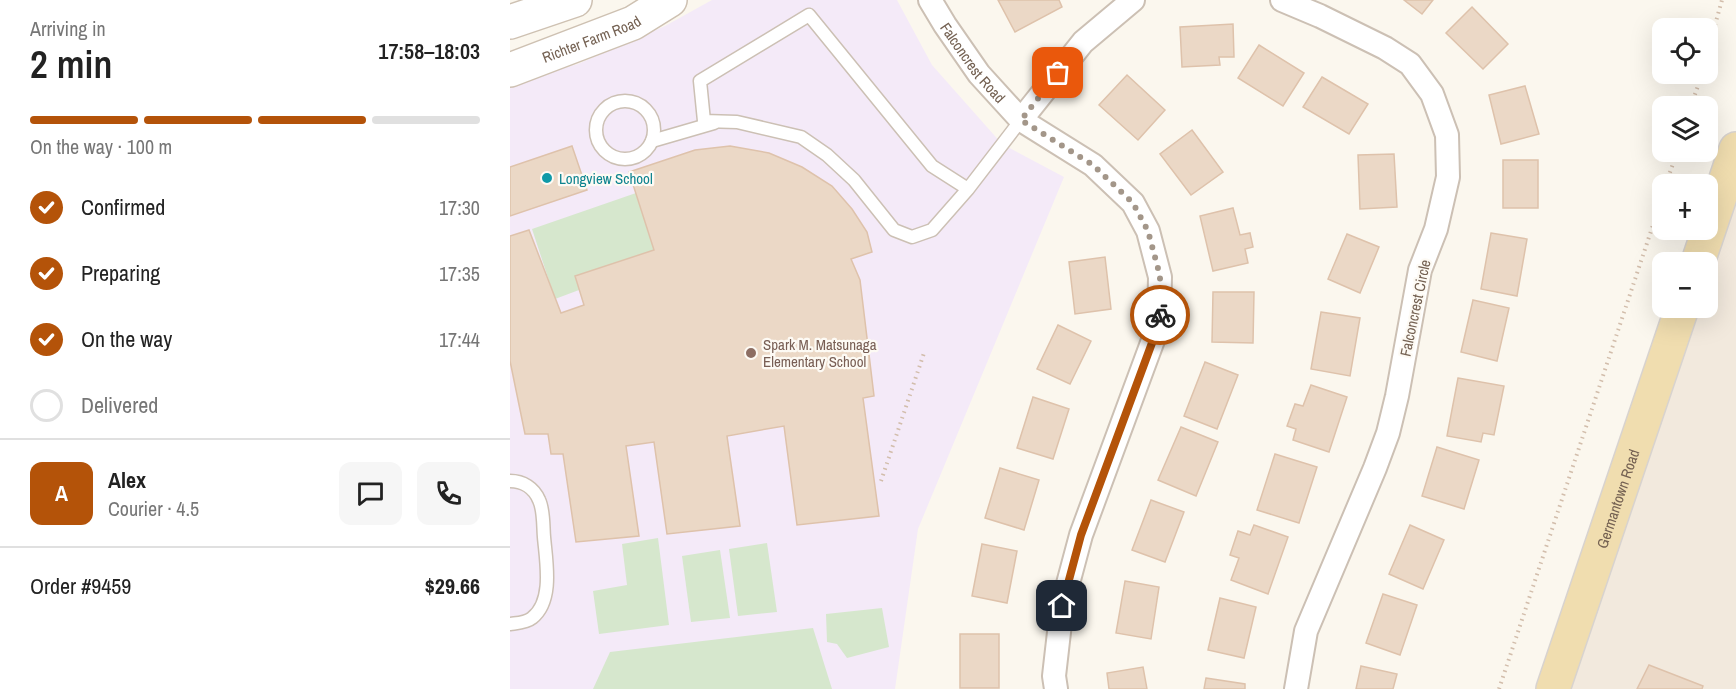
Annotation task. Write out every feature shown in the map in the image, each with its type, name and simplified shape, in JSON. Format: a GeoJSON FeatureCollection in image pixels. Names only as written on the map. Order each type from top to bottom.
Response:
{"type":"FeatureCollection","features":[{"type":"Feature","properties":{"kind":"main road"},"geometry":{"type":"LineString","coordinates":[[510,22],[575,0]]}},
{"type":"Feature","properties":{"kind":"main road","name":"Richter Farm Road"},"geometry":{"type":"LineString","coordinates":[[510,70],[633,22],[670,0]]}},
{"type":"Feature","properties":{"kind":"main road"},"geometry":{"type":"LineString","coordinates":[[1701,252],[1736,149]]}},
{"type":"Feature","properties":{"kind":"main road","name":"Germantown Road"},"geometry":{"type":"LineString","coordinates":[[1553,689],[1679,318]]}},
{"type":"Feature","properties":{"kind":"street","name":"Falconcrest Road"},"geometry":{"type":"LineString","coordinates":[[930,0],[979,74],[1021,120],[1093,165],[1133,203],[1148,231],[1160,276],[1159,324],[1081,535],[1062,606],[1054,676],[1056,689]]}},
{"type":"Feature","properties":{"kind":"street"},"geometry":{"type":"LineString","coordinates":[[1021,120],[1083,42],[1133,0]]}},
{"type":"Feature","properties":{"kind":"street","name":"Falconcrest Circle"},"geometry":{"type":"LineString","coordinates":[[1282,0],[1385,48],[1410,64],[1432,94],[1447,135],[1448,177],[1436,229],[1420,270],[1388,434],[1376,468],[1306,631],[1296,689]]}},
{"type":"Feature","properties":{"kind":"lane"},"geometry":{"type":"LineString","coordinates":[[968,189],[932,166],[809,15],[700,81],[704,121],[737,122],[801,137],[827,154],[854,180],[894,230],[912,237],[933,230],[968,189],[1021,120]]}},
{"type":"Feature","properties":{"kind":"lane"},"geometry":{"type":"LineString","coordinates":[[652,141],[655,128],[652,118],[639,104],[621,100],[612,103],[598,116],[595,126],[599,145],[606,153],[615,158],[624,159],[634,158],[643,153],[652,141],[721,121]]}},
{"type":"Feature","properties":{"kind":"lane"},"geometry":{"type":"LineString","coordinates":[[510,481],[519,481],[533,490],[541,502],[548,580],[543,603],[533,617],[521,623],[510,624]]}},
{"type":"Feature","properties":{"kind":"path"},"geometry":{"type":"LineString","coordinates":[[1717,18],[1722,0]]}},
{"type":"Feature","properties":{"kind":"path"},"geometry":{"type":"LineString","coordinates":[[1499,689],[1652,228]]}},
{"type":"Feature","properties":{"kind":"path"},"geometry":{"type":"LineString","coordinates":[[881,481],[924,353]]}},
{"type":"Feature","properties":{"kind":"shaded area","name":"Spark M. Matsunaga Elementary School"},"geometry":{"type":"Polygon","coordinates":[[[712,0],[897,0],[932,65],[1002,144],[1064,177],[918,529],[895,689],[510,689],[510,83],[578,64],[665,26],[712,0]]]}},
{"type":"Feature","properties":{"kind":"shaded area"},"geometry":{"type":"Polygon","coordinates":[[[1736,143],[1736,689],[1542,689],[1674,318],[1718,318],[1718,252],[1709,252],[1712,240],[1718,240],[1718,217],[1736,143]]]}},
{"type":"Feature","properties":{"kind":"green space"},"geometry":{"type":"Polygon","coordinates":[[[636,193],[654,250],[575,276],[579,290],[555,299],[532,229],[636,193]]]}},
{"type":"Feature","properties":{"kind":"green space"},"geometry":{"type":"Polygon","coordinates":[[[658,538],[669,625],[599,634],[593,591],[627,585],[622,544],[658,538]]]}},
{"type":"Feature","properties":{"kind":"green space"},"geometry":{"type":"Polygon","coordinates":[[[767,543],[777,612],[738,616],[729,549],[767,543]]]}},
{"type":"Feature","properties":{"kind":"green space"},"geometry":{"type":"Polygon","coordinates":[[[720,550],[730,618],[691,622],[682,556],[720,550]]]}},
{"type":"Feature","properties":{"kind":"green space"},"geometry":{"type":"Polygon","coordinates":[[[882,608],[889,647],[847,658],[837,644],[827,642],[826,614],[882,608]]]}},
{"type":"Feature","properties":{"kind":"green space"},"geometry":{"type":"Polygon","coordinates":[[[813,628],[832,689],[593,689],[610,652],[813,628]]]}},
{"type":"Feature","properties":{"kind":"building"},"geometry":{"type":"Polygon","coordinates":[[[998,0],[1059,0],[1062,7],[1015,32],[998,0]]]}},
{"type":"Feature","properties":{"kind":"building"},"geometry":{"type":"Polygon","coordinates":[[[1404,0],[1433,0],[1422,14],[1404,0]]]}},
{"type":"Feature","properties":{"kind":"building"},"geometry":{"type":"Polygon","coordinates":[[[1472,7],[1508,44],[1483,69],[1446,33],[1472,7]]]}},
{"type":"Feature","properties":{"kind":"building"},"geometry":{"type":"Polygon","coordinates":[[[1233,24],[1234,57],[1219,57],[1220,65],[1182,67],[1180,27],[1233,24]]]}},
{"type":"Feature","properties":{"kind":"building"},"geometry":{"type":"Polygon","coordinates":[[[1259,45],[1304,73],[1283,106],[1238,78],[1259,45]]]}},
{"type":"Feature","properties":{"kind":"building"},"geometry":{"type":"Polygon","coordinates":[[[1127,75],[1165,110],[1138,140],[1099,105],[1127,75]]]}},
{"type":"Feature","properties":{"kind":"building"},"geometry":{"type":"Polygon","coordinates":[[[1322,77],[1368,104],[1349,134],[1303,107],[1322,77]]]}},
{"type":"Feature","properties":{"kind":"building"},"geometry":{"type":"Polygon","coordinates":[[[1525,86],[1539,134],[1501,144],[1489,95],[1525,86]]]}},
{"type":"Feature","properties":{"kind":"building"},"geometry":{"type":"Polygon","coordinates":[[[1192,130],[1223,172],[1191,195],[1160,154],[1192,130]]]}},
{"type":"Feature","properties":{"kind":"building","name":"Longview School"},"geometry":{"type":"Polygon","coordinates":[[[572,146],[587,190],[510,216],[510,167],[572,146]]]}},
{"type":"Feature","properties":{"kind":"building"},"geometry":{"type":"Polygon","coordinates":[[[730,146],[769,153],[802,167],[832,186],[852,209],[867,232],[872,252],[851,259],[860,280],[874,396],[863,398],[879,516],[797,525],[784,426],[727,436],[740,526],[667,534],[654,442],[626,446],[639,536],[576,542],[563,454],[551,454],[548,434],[525,434],[510,361],[510,236],[529,230],[561,313],[584,305],[575,276],[654,250],[629,172],[695,150],[730,146]]]}},
{"type":"Feature","properties":{"kind":"building"},"geometry":{"type":"Polygon","coordinates":[[[1394,154],[1397,207],[1360,209],[1358,155],[1394,154]]]}},
{"type":"Feature","properties":{"kind":"building"},"geometry":{"type":"Polygon","coordinates":[[[1503,160],[1538,160],[1538,208],[1503,208],[1503,160]]]}},
{"type":"Feature","properties":{"kind":"building"},"geometry":{"type":"Polygon","coordinates":[[[1233,208],[1240,235],[1250,233],[1253,247],[1245,249],[1248,263],[1213,271],[1200,216],[1233,208]]]}},
{"type":"Feature","properties":{"kind":"building"},"geometry":{"type":"Polygon","coordinates":[[[1491,233],[1527,239],[1517,296],[1481,289],[1491,233]]]}},
{"type":"Feature","properties":{"kind":"building"},"geometry":{"type":"Polygon","coordinates":[[[1347,234],[1379,247],[1360,293],[1328,279],[1347,234]]]}},
{"type":"Feature","properties":{"kind":"building"},"geometry":{"type":"Polygon","coordinates":[[[1105,257],[1111,309],[1075,314],[1069,262],[1105,257]]]}},
{"type":"Feature","properties":{"kind":"building"},"geometry":{"type":"Polygon","coordinates":[[[1213,292],[1254,292],[1253,343],[1212,342],[1213,292]]]}},
{"type":"Feature","properties":{"kind":"building"},"geometry":{"type":"Polygon","coordinates":[[[1473,300],[1509,308],[1497,361],[1461,352],[1473,300]]]}},
{"type":"Feature","properties":{"kind":"building"},"geometry":{"type":"Polygon","coordinates":[[[1321,312],[1360,318],[1350,376],[1311,369],[1321,312]]]}},
{"type":"Feature","properties":{"kind":"building"},"geometry":{"type":"Polygon","coordinates":[[[1058,325],[1091,341],[1070,384],[1037,369],[1058,325]]]}},
{"type":"Feature","properties":{"kind":"building"},"geometry":{"type":"Polygon","coordinates":[[[1205,362],[1238,375],[1217,429],[1184,416],[1205,362]]]}},
{"type":"Feature","properties":{"kind":"building"},"geometry":{"type":"Polygon","coordinates":[[[1458,378],[1504,386],[1494,435],[1483,433],[1481,442],[1447,436],[1458,378]]]}},
{"type":"Feature","properties":{"kind":"building"},"geometry":{"type":"Polygon","coordinates":[[[1311,385],[1347,397],[1329,452],[1293,440],[1296,429],[1287,426],[1295,404],[1303,406],[1311,385]]]}},
{"type":"Feature","properties":{"kind":"building"},"geometry":{"type":"Polygon","coordinates":[[[1033,397],[1069,409],[1053,459],[1017,448],[1033,397]]]}},
{"type":"Feature","properties":{"kind":"building"},"geometry":{"type":"Polygon","coordinates":[[[1181,427],[1218,442],[1196,496],[1158,480],[1181,427]]]}},
{"type":"Feature","properties":{"kind":"building"},"geometry":{"type":"Polygon","coordinates":[[[1437,447],[1479,460],[1464,509],[1422,496],[1437,447]]]}},
{"type":"Feature","properties":{"kind":"building"},"geometry":{"type":"Polygon","coordinates":[[[1275,454],[1317,467],[1299,523],[1257,510],[1275,454]]]}},
{"type":"Feature","properties":{"kind":"building"},"geometry":{"type":"Polygon","coordinates":[[[1000,468],[1039,480],[1024,530],[985,518],[1000,468]]]}},
{"type":"Feature","properties":{"kind":"building"},"geometry":{"type":"Polygon","coordinates":[[[1151,500],[1184,512],[1165,562],[1132,550],[1151,500]]]}},
{"type":"Feature","properties":{"kind":"building"},"geometry":{"type":"Polygon","coordinates":[[[1254,525],[1288,537],[1268,594],[1231,580],[1239,558],[1230,555],[1238,531],[1250,535],[1254,525]]]}},
{"type":"Feature","properties":{"kind":"building"},"geometry":{"type":"Polygon","coordinates":[[[1410,525],[1444,540],[1423,589],[1389,574],[1410,525]]]}},
{"type":"Feature","properties":{"kind":"building"},"geometry":{"type":"Polygon","coordinates":[[[982,544],[1017,551],[1007,603],[972,596],[982,544]]]}},
{"type":"Feature","properties":{"kind":"building"},"geometry":{"type":"Polygon","coordinates":[[[1125,581],[1159,587],[1151,639],[1116,633],[1125,581]]]}},
{"type":"Feature","properties":{"kind":"building"},"geometry":{"type":"Polygon","coordinates":[[[1383,594],[1417,605],[1400,655],[1366,643],[1383,594]]]}},
{"type":"Feature","properties":{"kind":"building"},"geometry":{"type":"Polygon","coordinates":[[[1220,598],[1256,607],[1244,658],[1208,650],[1220,598]]]}},
{"type":"Feature","properties":{"kind":"building"},"geometry":{"type":"Polygon","coordinates":[[[960,634],[999,634],[999,688],[960,688],[960,634]]]}},
{"type":"Feature","properties":{"kind":"building"},"geometry":{"type":"Polygon","coordinates":[[[1649,665],[1703,686],[1702,689],[1637,689],[1649,665]]]}},
{"type":"Feature","properties":{"kind":"building"},"geometry":{"type":"Polygon","coordinates":[[[1361,666],[1397,674],[1393,689],[1356,689],[1361,666]]]}},
{"type":"Feature","properties":{"kind":"building"},"geometry":{"type":"Polygon","coordinates":[[[1143,667],[1147,689],[1109,689],[1107,673],[1143,667]]]}},
{"type":"Feature","properties":{"kind":"building"},"geometry":{"type":"Polygon","coordinates":[[[1206,678],[1245,684],[1245,689],[1204,689],[1206,678]]]}},
{"type":"Feature","properties":{"kind":"way so far"},"geometry":{"type":"LineString","coordinates":[[1058,73],[1021,120],[1093,165],[1133,203],[1148,231],[1160,276],[1160,315]]}},
{"type":"Feature","properties":{"kind":"place","name":"Longview School"},"geometry":{"type":"Point","coordinates":[547,178]}},
{"type":"Feature","properties":{"kind":"place","name":"Spark M. Matsunaga Elementary School"},"geometry":{"type":"Point","coordinates":[751,353]}},
{"type":"Feature","properties":{"kind":"route"},"geometry":{"type":"LineString","coordinates":[[1062,606],[1081,535],[1159,324],[1160,315]]}}]}
